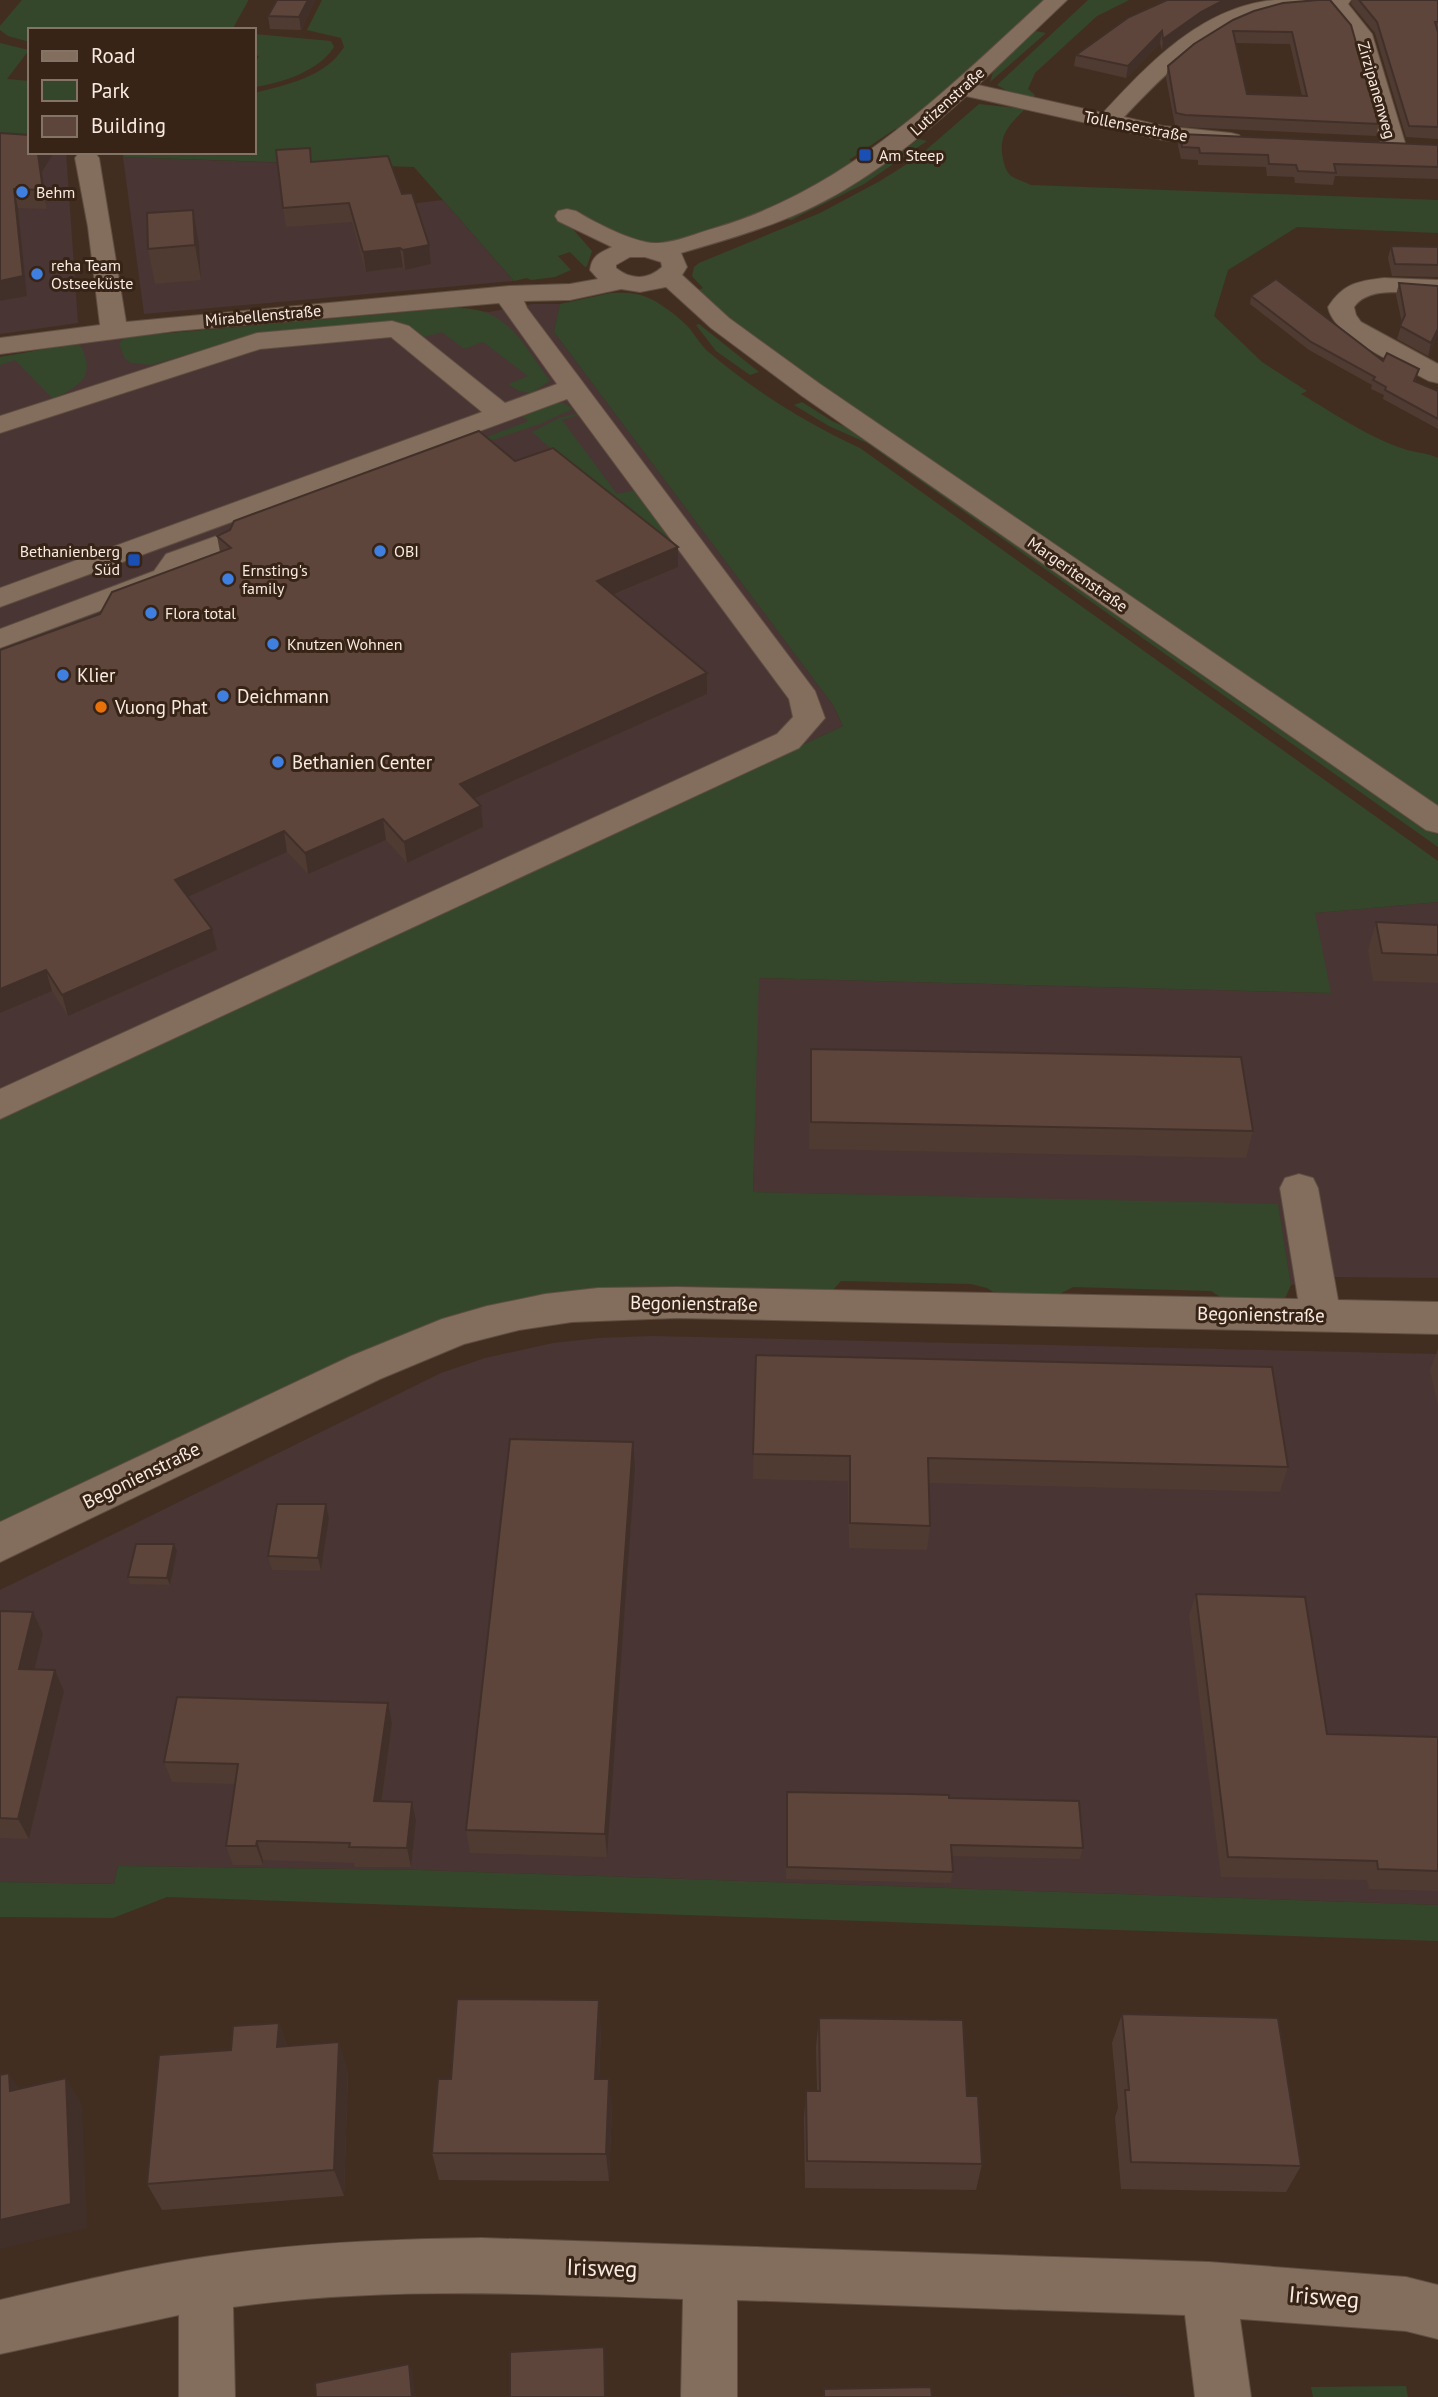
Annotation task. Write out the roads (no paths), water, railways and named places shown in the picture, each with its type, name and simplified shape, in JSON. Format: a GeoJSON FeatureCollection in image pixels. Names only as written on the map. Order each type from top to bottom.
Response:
{"type":"FeatureCollection","features":[{"type":"Feature","properties":{"kind":"street","name":"Lutizenstraße"},"geometry":{"type":"LineString","coordinates":[[640,266],[724,242],[752,224],[816,194],[869,164],[911,135],[1056,0]]}},
{"type":"Feature","properties":{"kind":"street"},"geometry":{"type":"LineString","coordinates":[[1108,121],[1165,60],[1203,32],[1270,7],[1337,1]]}},
{"type":"Feature","properties":{"kind":"street","name":"Zirzipanenweg"},"geometry":{"type":"LineString","coordinates":[[1337,1],[1361,34],[1405,146],[1366,145]]}},
{"type":"Feature","properties":{"kind":"street","name":"Tollenserstraße"},"geometry":{"type":"LineString","coordinates":[[962,88],[1182,136],[1257,141]]}},
{"type":"Feature","properties":{"kind":"street"},"geometry":{"type":"LineString","coordinates":[[86,158],[100,227],[109,372],[120,385]]}},
{"type":"Feature","properties":{"kind":"street","name":"Margeritenstraße"},"geometry":{"type":"LineString","coordinates":[[573,220],[588,238],[640,266],[811,390],[1438,822]]}},
{"type":"Feature","properties":{"kind":"street","name":"Mirabellenstraße"},"geometry":{"type":"LineString","coordinates":[[0,346],[108,331],[518,294],[570,292],[640,266]]}},
{"type":"Feature","properties":{"kind":"street"},"geometry":{"type":"LineString","coordinates":[[1438,288],[1389,286],[1363,289],[1349,295],[1341,307],[1343,317],[1352,327],[1438,375]]}},
{"type":"Feature","properties":{"kind":"street"},"geometry":{"type":"LineString","coordinates":[[0,1105],[788,741],[809,718],[804,698],[514,309],[518,294]]}},
{"type":"Feature","properties":{"kind":"street"},"geometry":{"type":"LineString","coordinates":[[0,425],[257,341],[392,329],[400,331],[501,414]]}},
{"type":"Feature","properties":{"kind":"street"},"geometry":{"type":"LineString","coordinates":[[0,639],[58,617],[160,585],[176,560],[454,444],[501,414],[572,388]]}},
{"type":"Feature","properties":{"kind":"street"},"geometry":{"type":"LineString","coordinates":[[14,593],[137,548],[305,507],[454,444],[529,429]]}},
{"type":"Feature","properties":{"kind":"street"},"geometry":{"type":"LineString","coordinates":[[137,548],[160,585]]}},
{"type":"Feature","properties":{"kind":"street"},"geometry":{"type":"LineString","coordinates":[[14,593],[58,617]]}},
{"type":"Feature","properties":{"kind":"street"},"geometry":{"type":"LineString","coordinates":[[1299,1188],[1321,1316]]}},
{"type":"Feature","properties":{"kind":"street","name":"Begonienstraße"},"geometry":{"type":"LineString","coordinates":[[0,1543],[429,1340],[517,1314],[566,1306],[626,1301],[1438,1318]]}},
{"type":"Feature","properties":{"kind":"street","name":"Irisweg"},"geometry":{"type":"LineString","coordinates":[[0,2327],[118,2300],[206,2284],[381,2266],[495,2265],[1209,2289],[1406,2304],[1438,2312]]}},
{"type":"Feature","properties":{"kind":"street"},"geometry":{"type":"LineString","coordinates":[[709,2397],[710,2272]]}},
{"type":"Feature","properties":{"kind":"street"},"geometry":{"type":"LineString","coordinates":[[206,2284],[207,2397]]}},
{"type":"Feature","properties":{"kind":"street"},"geometry":{"type":"LineString","coordinates":[[1209,2289],[1223,2397]]}},
{"type":"Feature","properties":{"kind":"place","name":"Am Steep"},"geometry":{"type":"Point","coordinates":[865,155]}},
{"type":"Feature","properties":{"kind":"place","name":"Behm"},"geometry":{"type":"Point","coordinates":[22,192]}},
{"type":"Feature","properties":{"kind":"place","name":"reha Team Ostseeküste"},"geometry":{"type":"Point","coordinates":[37,274]}},
{"type":"Feature","properties":{"kind":"place","name":"OBI"},"geometry":{"type":"Point","coordinates":[380,551]}},
{"type":"Feature","properties":{"kind":"place","name":"Bethanienberg Süd"},"geometry":{"type":"Point","coordinates":[134,560]}},
{"type":"Feature","properties":{"kind":"place","name":"Ernsting's family"},"geometry":{"type":"Point","coordinates":[228,579]}},
{"type":"Feature","properties":{"kind":"place","name":"Flora total"},"geometry":{"type":"Point","coordinates":[151,613]}},
{"type":"Feature","properties":{"kind":"place","name":"Knutzen Wohnen"},"geometry":{"type":"Point","coordinates":[273,644]}},
{"type":"Feature","properties":{"kind":"place","name":"Klier"},"geometry":{"type":"Point","coordinates":[63,675]}},
{"type":"Feature","properties":{"kind":"place","name":"Deichmann"},"geometry":{"type":"Point","coordinates":[223,696]}},
{"type":"Feature","properties":{"kind":"place","name":"Vuong Phat"},"geometry":{"type":"Point","coordinates":[101,707]}},
{"type":"Feature","properties":{"kind":"place","name":"Bethanien Center"},"geometry":{"type":"Point","coordinates":[278,762]}}]}
